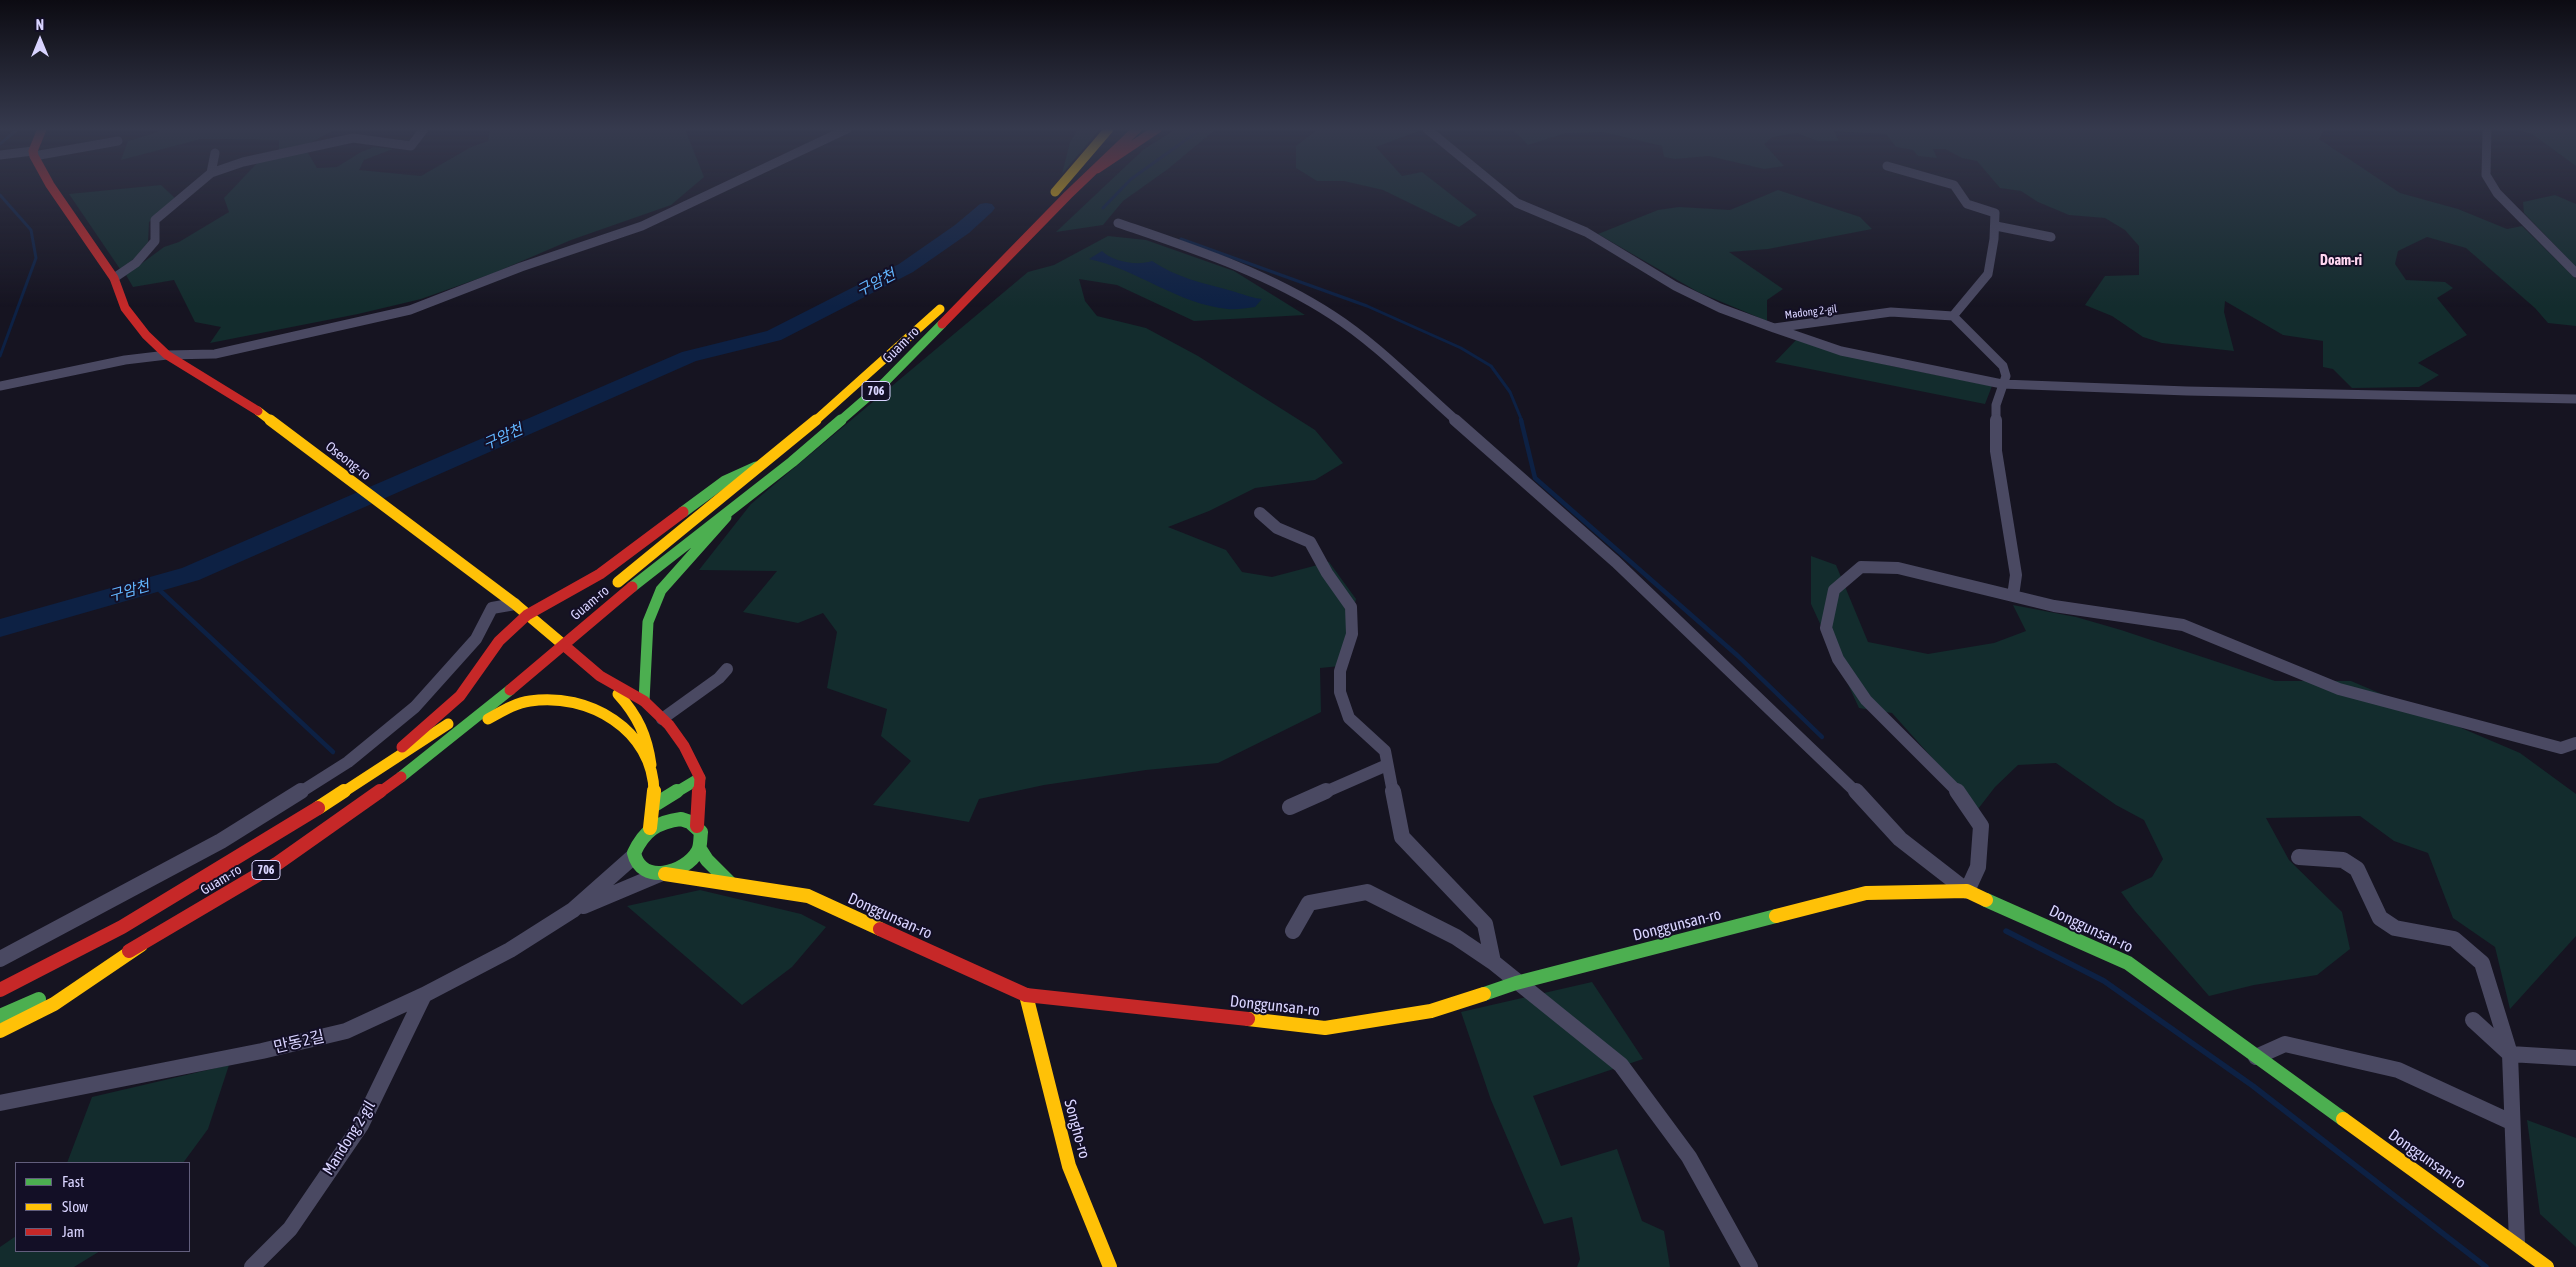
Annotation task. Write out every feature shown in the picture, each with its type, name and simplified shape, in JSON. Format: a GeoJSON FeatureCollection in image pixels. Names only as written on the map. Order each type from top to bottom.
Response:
{"type":"FeatureCollection","features":[{"type":"Feature","properties":{"kind":"main road","name":"Oseong-ro"},"geometry":{"type":"LineString","coordinates":[[52,188],[114,278],[125,308],[146,335],[167,355],[266,416],[377,502],[515,604],[600,676],[644,701],[662,718],[684,746],[700,778]]}},
{"type":"Feature","properties":{"kind":"main road","name":"706"},"geometry":{"type":"LineString","coordinates":[[1046,202],[1058,188]]}},
{"type":"Feature","properties":{"kind":"main road","name":"Guam-ro"},"geometry":{"type":"LineString","coordinates":[[614,586],[768,462],[889,357],[1001,249],[1060,188]]}},
{"type":"Feature","properties":{"kind":"main road","name":"Guam-ro"},"geometry":{"type":"LineString","coordinates":[[0,1016],[51,993],[141,945],[288,857],[440,746],[510,690],[632,587],[730,512],[885,382],[1076,188]]}},
{"type":"Feature","properties":{"kind":"main road"},"geometry":{"type":"LineString","coordinates":[[368,778],[460,696],[500,641],[527,615],[600,574],[725,481],[768,462]]}},
{"type":"Feature","properties":{"kind":"main road"},"geometry":{"type":"LineString","coordinates":[[644,701],[648,622],[661,590],[730,512]]}},
{"type":"Feature","properties":{"kind":"main road","name":"Guam-ro"},"geometry":{"type":"LineString","coordinates":[[542,646],[564,627]]}},
{"type":"Feature","properties":{"kind":"main road"},"geometry":{"type":"LineString","coordinates":[[600,676],[640,715],[647,733],[656,804],[650,828],[635,846],[634,856],[638,866],[647,872],[663,874],[686,865],[700,849]]}},
{"type":"Feature","properties":{"kind":"main road"},"geometry":{"type":"LineString","coordinates":[[440,746],[507,709],[530,701],[572,702],[595,707],[623,722],[640,742],[652,774]]}},
{"type":"Feature","properties":{"kind":"main road","name":"Guam-ro"},"geometry":{"type":"LineString","coordinates":[[0,990],[48,968],[223,869],[450,724],[469,707]]}},
{"type":"Feature","properties":{"kind":"main road"},"geometry":{"type":"LineString","coordinates":[[656,804],[700,778]]}},
{"type":"Feature","properties":{"kind":"main road"},"geometry":{"type":"LineString","coordinates":[[697,826],[700,778]]}},
{"type":"Feature","properties":{"kind":"main road"},"geometry":{"type":"LineString","coordinates":[[650,828],[670,820],[690,822],[697,826],[701,832],[700,849],[707,860],[731,884]]}},
{"type":"Feature","properties":{"kind":"main road","name":"Donggunsan-ro"},"geometry":{"type":"LineString","coordinates":[[663,874],[808,896],[1026,995],[1325,1028],[1431,1011],[1516,983],[1866,893],[1967,891],[2128,963],[2548,1267]]}},
{"type":"Feature","properties":{"kind":"main road"},"geometry":{"type":"LineString","coordinates":[[0,1032],[54,1004],[141,945]]}},
{"type":"Feature","properties":{"kind":"main road","name":"Songho-ro"},"geometry":{"type":"LineString","coordinates":[[1026,995],[1069,1166],[1110,1267]]}},
{"type":"Feature","properties":{"kind":"street"},"geometry":{"type":"LineString","coordinates":[[114,278],[136,263],[155,241],[155,220],[192,188]]}},
{"type":"Feature","properties":{"kind":"street"},"geometry":{"type":"LineString","coordinates":[[4,385],[124,360],[167,355],[215,354],[410,310],[521,267],[642,226],[722,188]]}},
{"type":"Feature","properties":{"kind":"street","name":"Madong 2-gil"},"geometry":{"type":"LineString","coordinates":[[1500,188],[1517,202],[1586,232],[1675,286],[1720,308],[1774,328],[1891,312],[1953,316]]}},
{"type":"Feature","properties":{"kind":"street"},"geometry":{"type":"LineString","coordinates":[[1956,188],[1967,204],[1995,213],[1996,226],[1988,274],[1953,316],[2003,366],[2006,376],[1996,404],[1996,451],[2016,575],[2013,596]]}},
{"type":"Feature","properties":{"kind":"street"},"geometry":{"type":"LineString","coordinates":[[2494,188],[2576,273]]}},
{"type":"Feature","properties":{"kind":"street"},"geometry":{"type":"LineString","coordinates":[[1118,224],[1256,273],[1327,310],[1360,335],[1616,562],[1844,778],[1900,839],[1967,891],[1978,867],[1980,826],[1960,794],[1866,700],[1838,659],[1826,628],[1834,590],[1860,567],[1898,568],[2054,606],[2183,625],[2339,689],[2561,748],[2576,743]]}},
{"type":"Feature","properties":{"kind":"street"},"geometry":{"type":"LineString","coordinates":[[1996,226],[2051,237]]}},
{"type":"Feature","properties":{"kind":"street"},"geometry":{"type":"LineString","coordinates":[[1774,328],[1841,351],[2002,384],[2187,391],[2576,399]]}},
{"type":"Feature","properties":{"kind":"street"},"geometry":{"type":"LineString","coordinates":[[1260,513],[1277,528],[1310,542],[1327,573],[1351,607],[1352,634],[1340,671],[1340,692],[1349,718],[1385,751],[1402,837],[1484,924],[1494,962]]}},
{"type":"Feature","properties":{"kind":"street"},"geometry":{"type":"LineString","coordinates":[[0,959],[221,841],[348,762],[415,707],[476,639],[492,608],[515,604]]}},
{"type":"Feature","properties":{"kind":"street"},"geometry":{"type":"LineString","coordinates":[[662,718],[719,678],[727,669]]}},
{"type":"Feature","properties":{"kind":"street"},"geometry":{"type":"LineString","coordinates":[[1290,807],[1387,765]]}},
{"type":"Feature","properties":{"kind":"street"},"geometry":{"type":"LineString","coordinates":[[573,910],[634,856]]}},
{"type":"Feature","properties":{"kind":"street"},"geometry":{"type":"LineString","coordinates":[[2299,857],[2343,860],[2357,870],[2380,918],[2395,928],[2454,939],[2482,963],[2497,1006],[2510,1054],[2511,1122],[2517,1243]]}},
{"type":"Feature","properties":{"kind":"street"},"geometry":{"type":"LineString","coordinates":[[573,910],[663,874]]}},
{"type":"Feature","properties":{"kind":"street"},"geometry":{"type":"LineString","coordinates":[[1293,931],[1309,903],[1367,892],[1456,937],[1494,962],[1516,983],[1621,1065],[1689,1158],[1750,1267]]}},
{"type":"Feature","properties":{"kind":"street","name":"만동2길"},"geometry":{"type":"LineString","coordinates":[[0,1103],[262,1051],[346,1031],[424,995],[510,950],[573,910]]}},
{"type":"Feature","properties":{"kind":"street","name":"Mandong 2-gil"},"geometry":{"type":"LineString","coordinates":[[252,1267],[290,1229],[361,1125],[424,995]]}},
{"type":"Feature","properties":{"kind":"street"},"geometry":{"type":"LineString","coordinates":[[2473,1020],[2510,1054],[2576,1058]]}},
{"type":"Feature","properties":{"kind":"street"},"geometry":{"type":"LineString","coordinates":[[2256,1057],[2285,1044],[2398,1070],[2511,1122]]}},
{"type":"Feature","properties":{"kind":"green space"},"geometry":{"type":"Polygon","coordinates":[[[129,188],[164,188],[175,198],[149,222],[148,242],[135,258],[120,269],[69,194],[129,188]]]}},
{"type":"Feature","properties":{"kind":"green space"},"geometry":{"type":"Polygon","coordinates":[[[233,188],[691,188],[671,205],[571,240],[494,273],[421,299],[358,314],[210,343],[221,327],[195,322],[174,280],[133,287],[126,275],[164,247],[179,242],[229,212],[224,198],[233,188]]]}},
{"type":"Feature","properties":{"kind":"green space"},"geometry":{"type":"Polygon","coordinates":[[[1103,188],[1141,188],[1123,201],[1103,225],[1056,232],[1103,188]]]}},
{"type":"Feature","properties":{"kind":"green space"},"geometry":{"type":"Polygon","coordinates":[[[1375,188],[1443,188],[1477,215],[1459,227],[1383,190],[1375,188]]]}},
{"type":"Feature","properties":{"kind":"green space"},"geometry":{"type":"Polygon","coordinates":[[[2001,188],[2393,188],[2400,193],[2458,209],[2507,229],[2522,226],[2576,279],[2576,326],[2548,323],[2535,308],[2466,248],[2427,237],[2398,251],[2395,264],[2406,280],[2445,282],[2453,288],[2437,298],[2467,335],[2418,363],[2439,375],[2419,387],[2352,388],[2333,369],[2323,367],[2323,341],[2283,335],[2225,301],[2224,312],[2234,351],[2162,343],[2143,337],[2112,316],[2085,305],[2105,276],[2139,275],[2139,246],[2125,230],[2105,218],[2069,215],[2038,202],[2021,191],[2001,188]]]}},
{"type":"Feature","properties":{"kind":"green space"},"geometry":{"type":"Polygon","coordinates":[[[1778,190],[1860,217],[1872,229],[1768,249],[1729,252],[1783,289],[1767,300],[1767,321],[1698,292],[1598,234],[1658,210],[1679,207],[1730,210],[1778,190]]]}},
{"type":"Feature","properties":{"kind":"green space"},"geometry":{"type":"Polygon","coordinates":[[[2555,195],[2576,204],[2576,267],[2524,213],[2523,202],[2555,195]]]}},
{"type":"Feature","properties":{"kind":"green space"},"geometry":{"type":"Polygon","coordinates":[[[1108,236],[1146,240],[1234,271],[1305,315],[1194,321],[1117,285],[1079,279],[1085,301],[1097,316],[1146,328],[1198,356],[1315,430],[1343,463],[1315,480],[1255,488],[1209,511],[1168,527],[1226,550],[1242,572],[1272,577],[1329,562],[1356,599],[1340,666],[1320,668],[1321,712],[1218,763],[1146,770],[1044,785],[979,799],[969,822],[873,805],[911,761],[881,736],[887,709],[827,688],[837,632],[823,613],[798,623],[743,612],[777,571],[699,570],[751,504],[1028,272],[1054,265],[1108,236]]]}},
{"type":"Feature","properties":{"kind":"green space"},"geometry":{"type":"Polygon","coordinates":[[[1796,340],[1892,366],[1992,386],[1985,404],[1775,362],[1796,340]]]}},
{"type":"Feature","properties":{"kind":"green space"},"geometry":{"type":"Polygon","coordinates":[[[1811,556],[1836,565],[1868,642],[1928,654],[1994,643],[2026,631],[2013,605],[2076,617],[2121,630],[2275,681],[2351,681],[2520,753],[2576,794],[2576,936],[2510,1009],[2495,947],[2453,918],[2428,853],[2394,841],[2360,816],[2266,818],[2289,860],[2342,912],[2350,949],[2317,975],[2254,985],[2209,996],[2135,911],[2121,892],[2152,877],[2163,859],[2144,820],[2116,805],[2056,763],[2018,765],[1995,787],[1978,809],[1892,713],[1859,708],[1811,604],[1811,556]]]}},
{"type":"Feature","properties":{"kind":"green space"},"geometry":{"type":"Polygon","coordinates":[[[700,890],[801,914],[826,927],[792,967],[742,1005],[627,906],[700,890]]]}},
{"type":"Feature","properties":{"kind":"green space"},"geometry":{"type":"Polygon","coordinates":[[[1592,982],[1643,1059],[1533,1096],[1561,1166],[1617,1149],[1642,1221],[1664,1231],[1670,1267],[1577,1267],[1580,1259],[1572,1217],[1544,1224],[1491,1100],[1461,1012],[1592,982]]]}},
{"type":"Feature","properties":{"kind":"green space"},"geometry":{"type":"Polygon","coordinates":[[[229,1065],[208,1129],[184,1162],[67,1162],[92,1097],[229,1065]]]}},
{"type":"Feature","properties":{"kind":"green space"},"geometry":{"type":"Polygon","coordinates":[[[2527,1120],[2576,1138],[2576,1247],[2540,1214],[2527,1120]]]}},
{"type":"Feature","properties":{"kind":"green space"},"geometry":{"type":"Polygon","coordinates":[[[15,1237],[15,1252],[98,1252],[74,1267],[0,1267],[0,1247],[15,1237]]]}},
{"type":"Feature","properties":{"kind":"water"},"geometry":{"type":"Polygon","coordinates":[[[1102,251],[1112,258],[1126,262],[1152,261],[1171,272],[1190,279],[1262,299],[1255,307],[1228,309],[1209,306],[1174,294],[1124,270],[1089,259],[1102,251]]]}},
{"type":"Feature","properties":{"kind":"waterway"},"geometry":{"type":"LineString","coordinates":[[1103,208],[1122,188]]}},
{"type":"Feature","properties":{"kind":"waterway"},"geometry":{"type":"LineString","coordinates":[[0,195],[31,230],[36,258],[0,356]]}},
{"type":"Feature","properties":{"kind":"waterway","name":"구암천"},"geometry":{"type":"LineString","coordinates":[[0,628],[190,574],[689,356],[774,336],[906,268],[962,229],[986,208]]}},
{"type":"Feature","properties":{"kind":"waterway"},"geometry":{"type":"LineString","coordinates":[[1181,239],[1367,306],[1461,348],[1491,366],[1510,392],[1522,421]]}},
{"type":"Feature","properties":{"kind":"waterway"},"geometry":{"type":"LineString","coordinates":[[1521,420],[1535,478],[1738,656],[1822,737]]}},
{"type":"Feature","properties":{"kind":"waterway"},"geometry":{"type":"LineString","coordinates":[[153,584],[333,752]]}},
{"type":"Feature","properties":{"kind":"waterway"},"geometry":{"type":"LineString","coordinates":[[2006,931],[2104,981],[2253,1086],[2486,1267]]}},
{"type":"Feature","properties":{"kind":"traffic: fast"},"geometry":{"type":"LineString","coordinates":[[632,587],[792,462],[885,382],[942,324]]}},
{"type":"Feature","properties":{"kind":"traffic: fast"},"geometry":{"type":"LineString","coordinates":[[683,512],[725,481],[756,467]]}},
{"type":"Feature","properties":{"kind":"traffic: fast"},"geometry":{"type":"LineString","coordinates":[[644,701],[648,622],[661,590],[726,517]]}},
{"type":"Feature","properties":{"kind":"traffic: fast"},"geometry":{"type":"LineString","coordinates":[[401,777],[510,690]]}},
{"type":"Feature","properties":{"kind":"traffic: fast"},"geometry":{"type":"LineString","coordinates":[[656,804],[700,778]]}},
{"type":"Feature","properties":{"kind":"traffic: fast"},"geometry":{"type":"LineString","coordinates":[[681,819],[690,822],[701,832],[699,849],[693,858],[687,864],[670,872],[652,873],[644,870],[637,864],[634,853],[646,832],[657,824],[681,819]]}},
{"type":"Feature","properties":{"kind":"traffic: fast"},"geometry":{"type":"LineString","coordinates":[[700,849],[707,860],[731,884]]}},
{"type":"Feature","properties":{"kind":"traffic: fast"},"geometry":{"type":"LineString","coordinates":[[1986,900],[2128,963],[2343,1119]]}},
{"type":"Feature","properties":{"kind":"traffic: fast"},"geometry":{"type":"LineString","coordinates":[[1484,994],[1516,983],[1776,916]]}},
{"type":"Feature","properties":{"kind":"traffic: fast"},"geometry":{"type":"LineString","coordinates":[[0,1016],[39,999]]}},
{"type":"Feature","properties":{"kind":"traffic: slow"},"geometry":{"type":"LineString","coordinates":[[1055,192],[1058,188]]}},
{"type":"Feature","properties":{"kind":"traffic: slow"},"geometry":{"type":"LineString","coordinates":[[618,582],[822,415],[940,309]]}},
{"type":"Feature","properties":{"kind":"traffic: slow"},"geometry":{"type":"LineString","coordinates":[[258,411],[515,604],[566,647]]}},
{"type":"Feature","properties":{"kind":"traffic: slow"},"geometry":{"type":"LineString","coordinates":[[618,694],[633,711],[642,726],[648,743],[651,765]]}},
{"type":"Feature","properties":{"kind":"traffic: slow"},"geometry":{"type":"LineString","coordinates":[[488,719],[519,704],[548,699],[585,705],[617,721],[631,733],[642,747],[650,764],[654,788],[654,804],[650,828]]}},
{"type":"Feature","properties":{"kind":"traffic: slow"},"geometry":{"type":"LineString","coordinates":[[318,808],[448,724]]}},
{"type":"Feature","properties":{"kind":"traffic: slow"},"geometry":{"type":"LineString","coordinates":[[665,874],[808,896],[880,929]]}},
{"type":"Feature","properties":{"kind":"traffic: slow"},"geometry":{"type":"LineString","coordinates":[[1776,916],[1866,893],[1967,891],[1986,900]]}},
{"type":"Feature","properties":{"kind":"traffic: slow"},"geometry":{"type":"LineString","coordinates":[[0,1031],[54,1004],[141,945]]}},
{"type":"Feature","properties":{"kind":"traffic: slow"},"geometry":{"type":"LineString","coordinates":[[1248,1019],[1325,1028],[1431,1011],[1484,994]]}},
{"type":"Feature","properties":{"kind":"traffic: slow"},"geometry":{"type":"LineString","coordinates":[[1026,995],[1069,1166],[1110,1267]]}},
{"type":"Feature","properties":{"kind":"traffic: slow"},"geometry":{"type":"LineString","coordinates":[[2343,1119],[2547,1267]]}},
{"type":"Feature","properties":{"kind":"traffic: jam"},"geometry":{"type":"LineString","coordinates":[[52,188],[114,278],[125,308],[146,335],[167,355],[258,411]]}},
{"type":"Feature","properties":{"kind":"traffic: jam"},"geometry":{"type":"LineString","coordinates":[[942,324],[1075,188]]}},
{"type":"Feature","properties":{"kind":"traffic: jam"},"geometry":{"type":"LineString","coordinates":[[402,747],[460,696],[499,641],[527,615],[600,574],[683,512]]}},
{"type":"Feature","properties":{"kind":"traffic: jam"},"geometry":{"type":"LineString","coordinates":[[510,690],[632,587]]}},
{"type":"Feature","properties":{"kind":"traffic: jam"},"geometry":{"type":"LineString","coordinates":[[566,647],[600,676],[644,701],[669,725],[684,746],[700,778]]}},
{"type":"Feature","properties":{"kind":"traffic: jam"},"geometry":{"type":"LineString","coordinates":[[129,951],[278,863],[401,777]]}},
{"type":"Feature","properties":{"kind":"traffic: jam"},"geometry":{"type":"LineString","coordinates":[[697,826],[700,778]]}},
{"type":"Feature","properties":{"kind":"traffic: jam"},"geometry":{"type":"LineString","coordinates":[[0,990],[82,949],[162,905],[318,808]]}},
{"type":"Feature","properties":{"kind":"traffic: jam"},"geometry":{"type":"LineString","coordinates":[[880,929],[1026,995],[1248,1019]]}},
{"type":"Feature","properties":{"kind":"district","name":"Doam-ri"},"geometry":{"type":"Point","coordinates":[2341,261]}}]}
